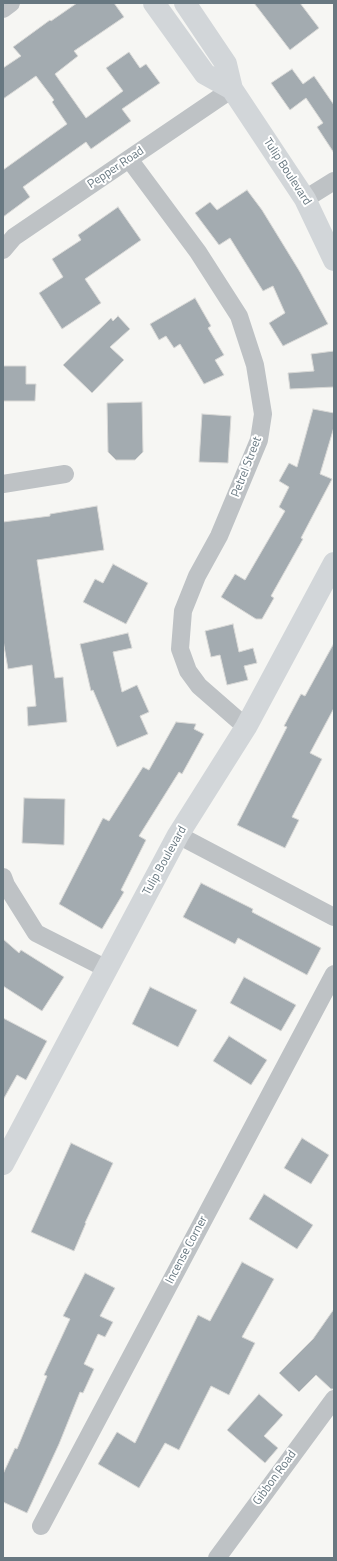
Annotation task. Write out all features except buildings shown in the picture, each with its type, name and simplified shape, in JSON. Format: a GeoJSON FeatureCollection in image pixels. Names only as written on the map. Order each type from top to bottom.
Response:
{"type":"FeatureCollection","features":[{"type":"Feature","properties":{"kind":"street"},"geometry":{"type":"LineString","coordinates":[[3,9],[11,3]]}},
{"type":"Feature","properties":{"kind":"street","name":"Tulip Boulevard"},"geometry":{"type":"LineString","coordinates":[[154,3],[205,74],[232,89]]}},
{"type":"Feature","properties":{"kind":"street","name":"Tulip Boulevard"},"geometry":{"type":"LineString","coordinates":[[185,3],[226,64],[232,89],[306,198],[334,260]]}},
{"type":"Feature","properties":{"kind":"street","name":"Pepper Road"},"geometry":{"type":"LineString","coordinates":[[3,250],[14,237],[232,89]]}},
{"type":"Feature","properties":{"kind":"street","name":"Petrel Street"},"geometry":{"type":"LineString","coordinates":[[129,159],[198,252],[239,316],[255,365],[263,414],[259,440],[222,529],[197,576],[183,611],[180,649],[188,671],[198,686],[246,728]]}},
{"type":"Feature","properties":{"kind":"street"},"geometry":{"type":"LineString","coordinates":[[306,198],[334,181]]}},
{"type":"Feature","properties":{"kind":"street"},"geometry":{"type":"LineString","coordinates":[[3,484],[65,474]]}},
{"type":"Feature","properties":{"kind":"street","name":"Tulip Boulevard"},"geometry":{"type":"LineString","coordinates":[[3,1164],[178,835],[246,728],[334,563]]}},
{"type":"Feature","properties":{"kind":"street"},"geometry":{"type":"LineString","coordinates":[[178,835],[334,917]]}},
{"type":"Feature","properties":{"kind":"street"},"geometry":{"type":"LineString","coordinates":[[3,877],[6,885],[36,933],[107,969]]}},
{"type":"Feature","properties":{"kind":"street","name":"Incense Corner"},"geometry":{"type":"LineString","coordinates":[[41,1526],[334,974]]}},
{"type":"Feature","properties":{"kind":"street","name":"Gibbon Road"},"geometry":{"type":"LineString","coordinates":[[217,1558],[328,1420],[334,1399]]}}]}
